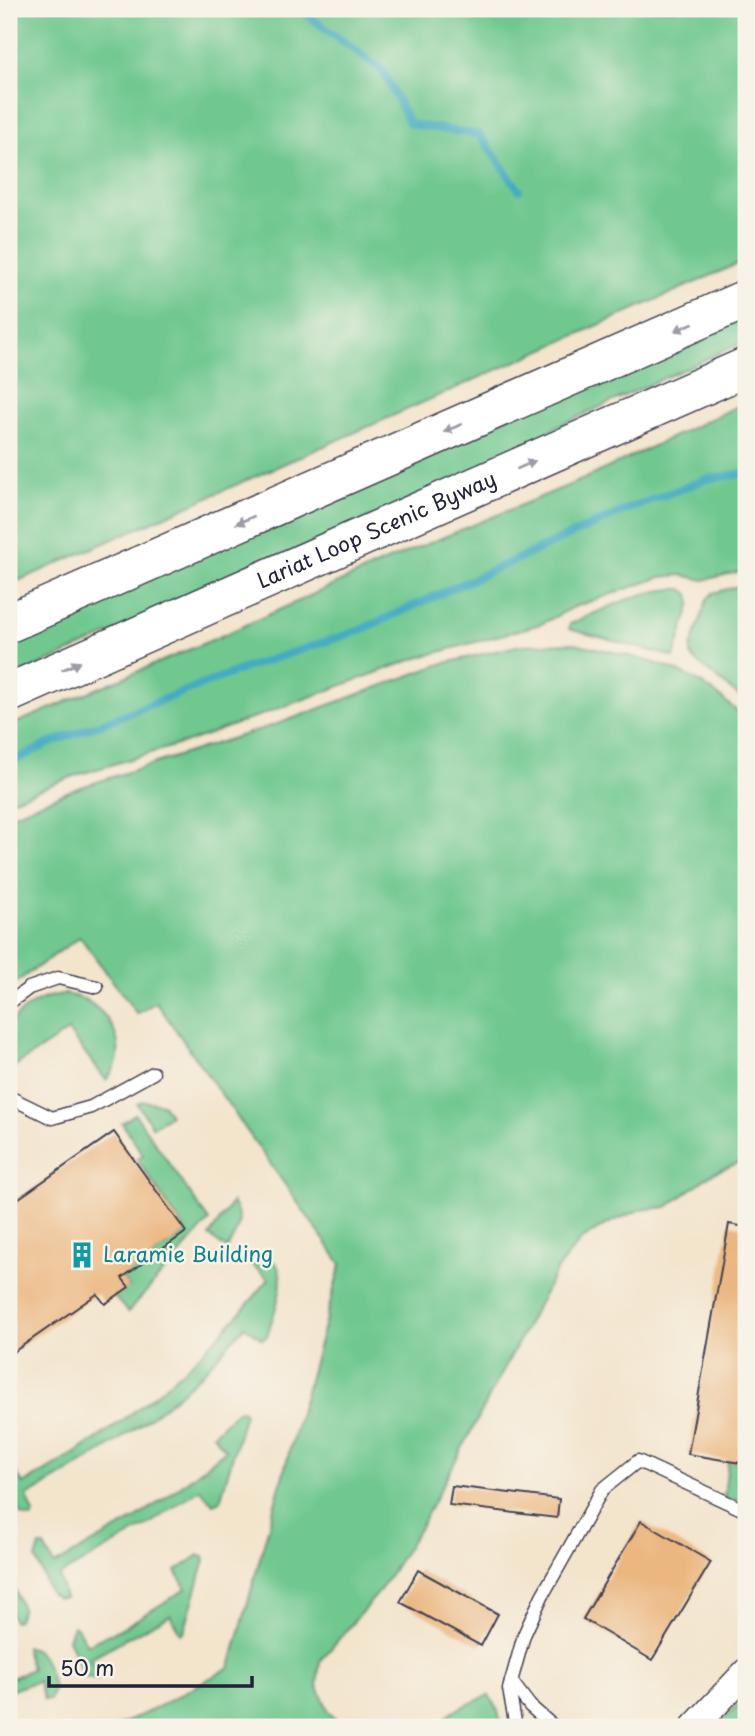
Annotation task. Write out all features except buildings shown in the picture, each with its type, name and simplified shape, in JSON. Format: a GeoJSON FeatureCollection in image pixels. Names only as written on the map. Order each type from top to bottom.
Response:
{"type":"FeatureCollection","features":[{"type":"Feature","properties":{"kind":"highway"},"geometry":{"type":"LineString","coordinates":[[9,623],[746,299]]}},
{"type":"Feature","properties":{"kind":"highway","name":"Lariat Loop Scenic Byway"},"geometry":{"type":"LineString","coordinates":[[9,693],[746,367]]}},
{"type":"Feature","properties":{"kind":"street"},"geometry":{"type":"LineString","coordinates":[[692,1724],[746,1672]]}},
{"type":"Feature","properties":{"kind":"lane"},"geometry":{"type":"LineString","coordinates":[[9,1003],[29,988],[58,978],[97,987]]}},
{"type":"Feature","properties":{"kind":"lane"},"geometry":{"type":"LineString","coordinates":[[9,1097],[52,1118],[90,1107],[153,1073]]}},
{"type":"Feature","properties":{"kind":"lane"},"geometry":{"type":"LineString","coordinates":[[516,1727],[509,1689],[524,1635],[542,1596],[602,1490],[638,1461],[746,1511]]}},
{"type":"Feature","properties":{"kind":"lane"},"geometry":{"type":"LineString","coordinates":[[511,1682],[530,1706],[554,1727]]}},
{"type":"Feature","properties":{"kind":"green space"},"geometry":{"type":"Polygon","coordinates":[[[9,9],[746,9],[746,260],[9,585],[9,9]]]}},
{"type":"Feature","properties":{"kind":"green space"},"geometry":{"type":"Polygon","coordinates":[[[746,311],[746,341],[556,427],[511,455],[9,679],[9,639],[746,311]]]}},
{"type":"Feature","properties":{"kind":"green space"},"geometry":{"type":"Polygon","coordinates":[[[746,402],[746,570],[704,580],[681,575],[661,577],[574,607],[541,624],[414,659],[190,741],[74,776],[9,801],[9,726],[226,634],[393,558],[584,479],[746,402]]]}},
{"type":"Feature","properties":{"kind":"green space"},"geometry":{"type":"Polygon","coordinates":[[[746,584],[746,702],[696,661],[691,655],[691,648],[707,599],[713,593],[746,584]]]}},
{"type":"Feature","properties":{"kind":"green space"},"geometry":{"type":"Polygon","coordinates":[[[682,589],[689,594],[691,603],[674,657],[569,629],[570,624],[624,600],[653,592],[682,589]]]}},
{"type":"Feature","properties":{"kind":"green space"},"geometry":{"type":"Polygon","coordinates":[[[573,643],[661,665],[694,679],[746,719],[746,1160],[713,1173],[667,1207],[639,1210],[607,1224],[581,1240],[557,1269],[422,1524],[379,1592],[320,1661],[317,1685],[329,1712],[342,1727],[116,1727],[230,1667],[341,1264],[156,1002],[137,1014],[80,937],[9,987],[9,816],[72,790],[283,722],[441,664],[521,645],[573,643]]]}},
{"type":"Feature","properties":{"kind":"green space"},"geometry":{"type":"Polygon","coordinates":[[[63,994],[80,997],[89,1002],[113,1028],[117,1038],[117,1059],[106,1080],[68,1031],[9,1070],[9,1024],[33,1004],[63,994]]]}},
{"type":"Feature","properties":{"kind":"green space"},"geometry":{"type":"Polygon","coordinates":[[[143,1101],[163,1104],[170,1115],[153,1127],[137,1104],[143,1101]]]}},
{"type":"Feature","properties":{"kind":"green space"},"geometry":{"type":"Polygon","coordinates":[[[135,1114],[209,1221],[128,1312],[114,1297],[129,1287],[122,1278],[186,1232],[137,1159],[143,1155],[122,1123],[135,1114]]]}},
{"type":"Feature","properties":{"kind":"green space"},"geometry":{"type":"Polygon","coordinates":[[[232,1202],[239,1221],[227,1249],[209,1236],[232,1202]]]}},
{"type":"Feature","properties":{"kind":"green space"},"geometry":{"type":"Polygon","coordinates":[[[263,1256],[273,1261],[279,1269],[281,1279],[267,1336],[262,1339],[245,1326],[201,1374],[161,1409],[95,1455],[27,1496],[34,1514],[31,1518],[21,1515],[9,1490],[9,1466],[11,1464],[23,1484],[92,1442],[156,1394],[215,1340],[269,1279],[252,1265],[263,1256]]]}},
{"type":"Feature","properties":{"kind":"green space"},"geometry":{"type":"Polygon","coordinates":[[[242,1410],[245,1413],[220,1501],[213,1504],[200,1489],[145,1527],[59,1576],[65,1598],[57,1598],[50,1593],[36,1559],[40,1546],[44,1546],[54,1565],[135,1519],[226,1450],[213,1434],[237,1411],[242,1410]]]}},
{"type":"Feature","properties":{"kind":"green space"},"geometry":{"type":"Polygon","coordinates":[[[728,1461],[745,1464],[746,1461],[746,1503],[724,1498],[728,1461]]]}},
{"type":"Feature","properties":{"kind":"green space"},"geometry":{"type":"Polygon","coordinates":[[[199,1555],[204,1556],[205,1560],[184,1631],[180,1633],[170,1615],[90,1658],[100,1676],[97,1680],[84,1676],[68,1639],[73,1626],[77,1627],[87,1645],[124,1627],[186,1589],[176,1571],[199,1555]]]}},
{"type":"Feature","properties":{"kind":"green space"},"geometry":{"type":"Polygon","coordinates":[[[9,1573],[22,1609],[18,1620],[14,1621],[9,1610],[9,1573]]]}},
{"type":"Feature","properties":{"kind":"green space"},"geometry":{"type":"Polygon","coordinates":[[[26,1647],[37,1651],[45,1662],[54,1688],[50,1700],[44,1700],[38,1681],[9,1691],[9,1679],[32,1669],[26,1647]]]}},
{"type":"Feature","properties":{"kind":"green space"},"geometry":{"type":"Polygon","coordinates":[[[489,1695],[498,1711],[502,1727],[437,1727],[453,1711],[489,1695]]]}},
{"type":"Feature","properties":{"kind":"green space"},"geometry":{"type":"Polygon","coordinates":[[[746,1697],[746,1727],[716,1727],[746,1697]]]}},
{"type":"Feature","properties":{"kind":"waterway"},"geometry":{"type":"LineString","coordinates":[[299,9],[382,70],[410,124],[480,135],[519,190]]}},
{"type":"Feature","properties":{"kind":"waterway"},"geometry":{"type":"LineString","coordinates":[[9,763],[48,744],[245,668],[358,631],[630,508],[707,479],[746,473]]}},
{"type":"Feature","properties":{"kind":"place","name":"Laramie Building"},"geometry":{"type":"Point","coordinates":[82,1255]}}]}
